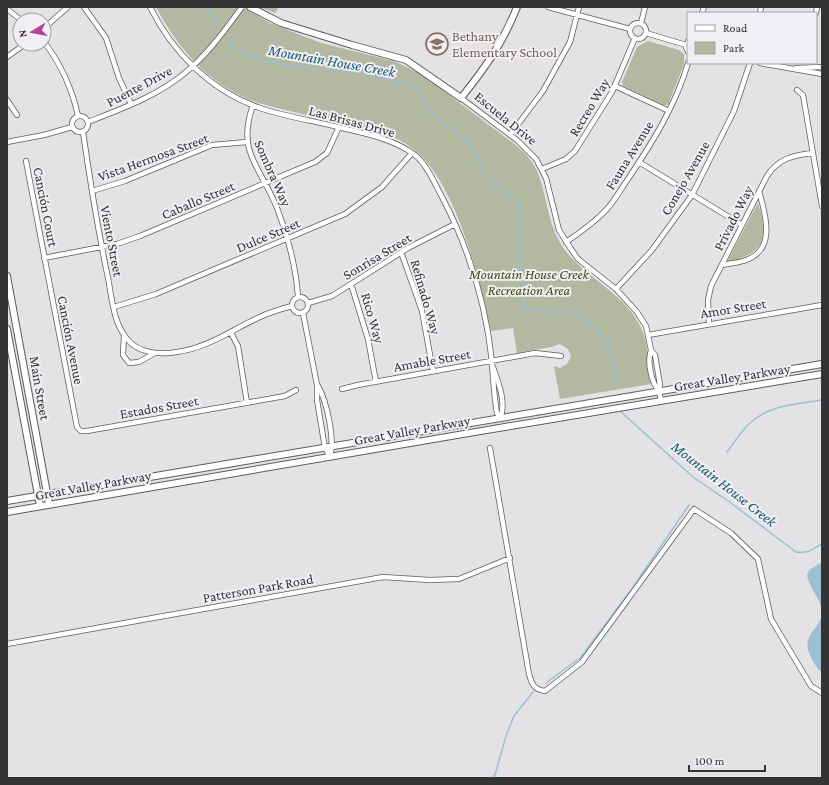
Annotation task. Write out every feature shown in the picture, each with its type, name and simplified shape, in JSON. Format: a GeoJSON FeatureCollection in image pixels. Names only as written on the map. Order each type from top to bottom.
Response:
{"type":"FeatureCollection","features":[{"type":"Feature","properties":{"kind":"main road","name":"Escuela Drive"},"geometry":{"type":"LineString","coordinates":[[250,7],[281,23],[406,60],[461,98]]}},
{"type":"Feature","properties":{"kind":"main road"},"geometry":{"type":"LineString","coordinates":[[461,98],[492,58],[507,33],[517,7]]}},
{"type":"Feature","properties":{"kind":"main road","name":"Main Street"},"geometry":{"type":"LineString","coordinates":[[7,276],[49,504]]}},
{"type":"Feature","properties":{"kind":"main road","name":"Main Street"},"geometry":{"type":"LineString","coordinates":[[7,329],[40,506]]}},
{"type":"Feature","properties":{"kind":"main road","name":"Great Valley Parkway"},"geometry":{"type":"LineString","coordinates":[[7,501],[822,364]]}},
{"type":"Feature","properties":{"kind":"main road","name":"Great Valley Parkway"},"geometry":{"type":"LineString","coordinates":[[7,512],[491,428],[822,374]]}},
{"type":"Feature","properties":{"kind":"main road"},"geometry":{"type":"LineString","coordinates":[[491,428],[500,418]]}},
{"type":"Feature","properties":{"kind":"street"},"geometry":{"type":"LineString","coordinates":[[52,21],[68,7]]}},
{"type":"Feature","properties":{"kind":"street"},"geometry":{"type":"LineString","coordinates":[[84,7],[106,38],[119,78],[131,104]]}},
{"type":"Feature","properties":{"kind":"street","name":"Las Brisas Drive"},"geometry":{"type":"LineString","coordinates":[[150,7],[164,32],[192,67],[235,97],[253,105],[382,138],[412,153],[422,162],[431,175],[455,224],[472,270],[482,307],[492,361],[500,387],[503,408],[500,418]]}},
{"type":"Feature","properties":{"kind":"street","name":"Puente Drive"},"geometry":{"type":"LineString","coordinates":[[88,122],[131,104],[169,84],[192,67],[207,52],[242,7]]}},
{"type":"Feature","properties":{"kind":"street"},"geometry":{"type":"LineString","coordinates":[[548,7],[630,29]]}},
{"type":"Feature","properties":{"kind":"street"},"geometry":{"type":"LineString","coordinates":[[510,135],[543,91],[570,42],[579,7]]}},
{"type":"Feature","properties":{"kind":"street"},"geometry":{"type":"LineString","coordinates":[[641,23],[645,7]]}},
{"type":"Feature","properties":{"kind":"street"},"geometry":{"type":"LineString","coordinates":[[641,23],[635,23],[630,29],[631,36],[640,39],[646,33]]}},
{"type":"Feature","properties":{"kind":"street"},"geometry":{"type":"LineString","coordinates":[[641,23],[644,26],[646,33]]}},
{"type":"Feature","properties":{"kind":"street"},"geometry":{"type":"LineString","coordinates":[[646,33],[687,43]]}},
{"type":"Feature","properties":{"kind":"street","name":"Recreo Way"},"geometry":{"type":"LineString","coordinates":[[542,169],[566,159],[575,151],[615,86],[635,38]]}},
{"type":"Feature","properties":{"kind":"street"},"geometry":{"type":"LineString","coordinates":[[50,52],[61,69],[76,105],[78,116]]}},
{"type":"Feature","properties":{"kind":"street","name":"Fauna Avenue"},"geometry":{"type":"LineString","coordinates":[[566,242],[593,223],[608,208],[639,162],[669,112],[682,84],[688,64]]}},
{"type":"Feature","properties":{"kind":"street","name":"Conejo Avenue"},"geometry":{"type":"LineString","coordinates":[[616,289],[652,250],[692,195],[734,111],[750,64]]}},
{"type":"Feature","properties":{"kind":"street"},"geometry":{"type":"LineString","coordinates":[[766,64],[822,74]]}},
{"type":"Feature","properties":{"kind":"street"},"geometry":{"type":"LineString","coordinates":[[790,68],[822,67]]}},
{"type":"Feature","properties":{"kind":"street"},"geometry":{"type":"LineString","coordinates":[[615,86],[669,112]]}},
{"type":"Feature","properties":{"kind":"street"},"geometry":{"type":"LineString","coordinates":[[798,90],[803,95],[822,206]]}},
{"type":"Feature","properties":{"kind":"street","name":"Escuela Drive"},"geometry":{"type":"LineString","coordinates":[[461,98],[527,149],[542,169],[555,219],[566,242],[578,259],[616,289],[637,312],[648,335],[655,355],[661,400]]}},
{"type":"Feature","properties":{"kind":"street"},"geometry":{"type":"LineString","coordinates":[[7,100],[17,116]]}},
{"type":"Feature","properties":{"kind":"street","name":"Sombra Way"},"geometry":{"type":"LineString","coordinates":[[253,105],[247,126],[247,142],[250,154],[266,183],[277,208],[288,239],[295,264],[298,297]]}},
{"type":"Feature","properties":{"kind":"street"},"geometry":{"type":"LineString","coordinates":[[78,116],[84,117],[88,122],[87,127],[82,132],[76,131],[72,127],[72,120],[78,116]]}},
{"type":"Feature","properties":{"kind":"street"},"geometry":{"type":"LineString","coordinates":[[7,142],[44,135],[72,127]]}},
{"type":"Feature","properties":{"kind":"street","name":"Caballo Street"},"geometry":{"type":"LineString","coordinates":[[44,258],[117,244],[140,236],[315,162],[327,153],[339,127]]}},
{"type":"Feature","properties":{"kind":"street","name":"Viento Street"},"geometry":{"type":"LineString","coordinates":[[82,132],[101,247],[119,328],[137,348],[155,353]]}},
{"type":"Feature","properties":{"kind":"street","name":"Vista Hermosa Street"},"geometry":{"type":"LineString","coordinates":[[92,190],[125,182],[212,146],[247,142]]}},
{"type":"Feature","properties":{"kind":"street","name":"Dulce Street"},"geometry":{"type":"LineString","coordinates":[[114,307],[156,294],[345,214],[382,187],[412,153]]}},
{"type":"Feature","properties":{"kind":"street","name":"Privado Way"},"geometry":{"type":"LineString","coordinates":[[709,323],[708,294],[759,190],[776,164],[796,155],[813,153]]}},
{"type":"Feature","properties":{"kind":"street","name":"Canción Court"},"geometry":{"type":"LineString","coordinates":[[26,161],[44,258]]}},
{"type":"Feature","properties":{"kind":"street"},"geometry":{"type":"LineString","coordinates":[[639,162],[742,225]]}},
{"type":"Feature","properties":{"kind":"street"},"geometry":{"type":"LineString","coordinates":[[722,265],[746,260],[756,255],[764,245],[767,225],[759,190]]}},
{"type":"Feature","properties":{"kind":"street","name":"Sonrisa Street"},"geometry":{"type":"LineString","coordinates":[[308,303],[332,296],[401,252],[455,224]]}},
{"type":"Feature","properties":{"kind":"street","name":"Refinado Way"},"geometry":{"type":"LineString","coordinates":[[401,252],[422,311],[433,371]]}},
{"type":"Feature","properties":{"kind":"street","name":"Canción Avenue"},"geometry":{"type":"LineString","coordinates":[[44,258],[77,427]]}},
{"type":"Feature","properties":{"kind":"street","name":"Rico Way"},"geometry":{"type":"LineString","coordinates":[[351,284],[368,339],[376,382]]}},
{"type":"Feature","properties":{"kind":"street"},"geometry":{"type":"LineString","coordinates":[[298,297],[305,298],[308,303],[307,310],[303,313],[296,312],[292,306],[294,299],[298,297]]}},
{"type":"Feature","properties":{"kind":"street","name":"Amor Street"},"geometry":{"type":"LineString","coordinates":[[648,335],[709,323],[822,305]]}},
{"type":"Feature","properties":{"kind":"street"},"geometry":{"type":"LineString","coordinates":[[124,335],[122,355],[129,363],[138,362],[155,353],[177,352],[205,345],[260,317],[292,306]]}},
{"type":"Feature","properties":{"kind":"street"},"geometry":{"type":"LineString","coordinates":[[303,313],[317,385],[317,400],[325,448],[330,457]]}},
{"type":"Feature","properties":{"kind":"street"},"geometry":{"type":"LineString","coordinates":[[231,333],[238,346],[247,403]]}},
{"type":"Feature","properties":{"kind":"street","name":"Amable Street"},"geometry":{"type":"LineString","coordinates":[[342,390],[433,371],[535,353],[561,356]]}},
{"type":"Feature","properties":{"kind":"street"},"geometry":{"type":"LineString","coordinates":[[317,385],[323,396],[333,447],[330,457]]}},
{"type":"Feature","properties":{"kind":"street","name":"Estados Street"},"geometry":{"type":"LineString","coordinates":[[77,427],[81,431],[87,431],[285,396],[296,390]]}},
{"type":"Feature","properties":{"kind":"street"},"geometry":{"type":"LineString","coordinates":[[490,448],[532,686],[538,690],[545,691],[582,662],[694,508],[731,533],[758,559],[771,619],[811,686],[822,693]]}},
{"type":"Feature","properties":{"kind":"street","name":"Patterson Park Road"},"geometry":{"type":"LineString","coordinates":[[7,644],[383,577],[430,580],[458,579],[510,558]]}},
{"type":"Feature","properties":{"kind":"green space","name":"Mountain House Creek Recreation Area"},"geometry":{"type":"Polygon","coordinates":[[[156,7],[242,7],[270,23],[321,43],[394,61],[421,74],[517,146],[535,166],[540,177],[553,226],[558,239],[566,252],[588,274],[613,293],[624,304],[634,316],[642,330],[646,343],[651,384],[560,399],[554,366],[560,368],[567,364],[571,356],[568,349],[560,344],[517,353],[513,328],[491,331],[473,262],[455,211],[444,188],[431,168],[417,152],[393,137],[366,128],[283,110],[262,104],[228,89],[199,66],[187,53],[175,39],[156,7]]]}},
{"type":"Feature","properties":{"kind":"green space"},"geometry":{"type":"Polygon","coordinates":[[[260,7],[279,7],[275,13],[260,7]]]}},
{"type":"Feature","properties":{"kind":"green space"},"geometry":{"type":"Polygon","coordinates":[[[648,41],[679,50],[684,54],[684,64],[668,105],[663,105],[623,86],[622,82],[637,47],[648,41]]]}},
{"type":"Feature","properties":{"kind":"green space"},"geometry":{"type":"Polygon","coordinates":[[[758,203],[763,226],[761,243],[749,254],[727,262],[758,203]]]}},
{"type":"Feature","properties":{"kind":"water"},"geometry":{"type":"Polygon","coordinates":[[[822,562],[822,612],[820,603],[807,575],[809,570],[822,562]]]}},
{"type":"Feature","properties":{"kind":"water"},"geometry":{"type":"Polygon","coordinates":[[[822,616],[822,673],[811,658],[807,644],[809,636],[822,616]]]}},
{"type":"Feature","properties":{"kind":"waterway","name":"Mountain House Creek"},"geometry":{"type":"LineString","coordinates":[[207,7],[216,25]]}},
{"type":"Feature","properties":{"kind":"waterway","name":"Mountain House Creek"},"geometry":{"type":"LineString","coordinates":[[228,40],[239,50],[254,57],[272,62],[291,66],[362,73],[416,86],[426,109],[473,147],[485,174],[521,205],[521,272],[524,309],[573,313],[583,317],[599,332],[608,345],[616,375],[616,385]]}},
{"type":"Feature","properties":{"kind":"waterway"},"geometry":{"type":"LineString","coordinates":[[727,452],[747,426],[766,412],[793,404],[822,400]]}},
{"type":"Feature","properties":{"kind":"waterway","name":"Mountain House Creek"},"geometry":{"type":"LineString","coordinates":[[620,411],[693,477],[731,503],[796,552],[807,552],[822,544]]}},
{"type":"Feature","properties":{"kind":"waterway"},"geometry":{"type":"LineString","coordinates":[[546,683],[581,657],[631,590],[689,505]]}},
{"type":"Feature","properties":{"kind":"waterway"},"geometry":{"type":"LineString","coordinates":[[494,778],[507,733],[514,716],[533,692]]}},
{"type":"Feature","properties":{"kind":"place","name":"Bethany Elementary School"},"geometry":{"type":"Point","coordinates":[437,44]}}]}
